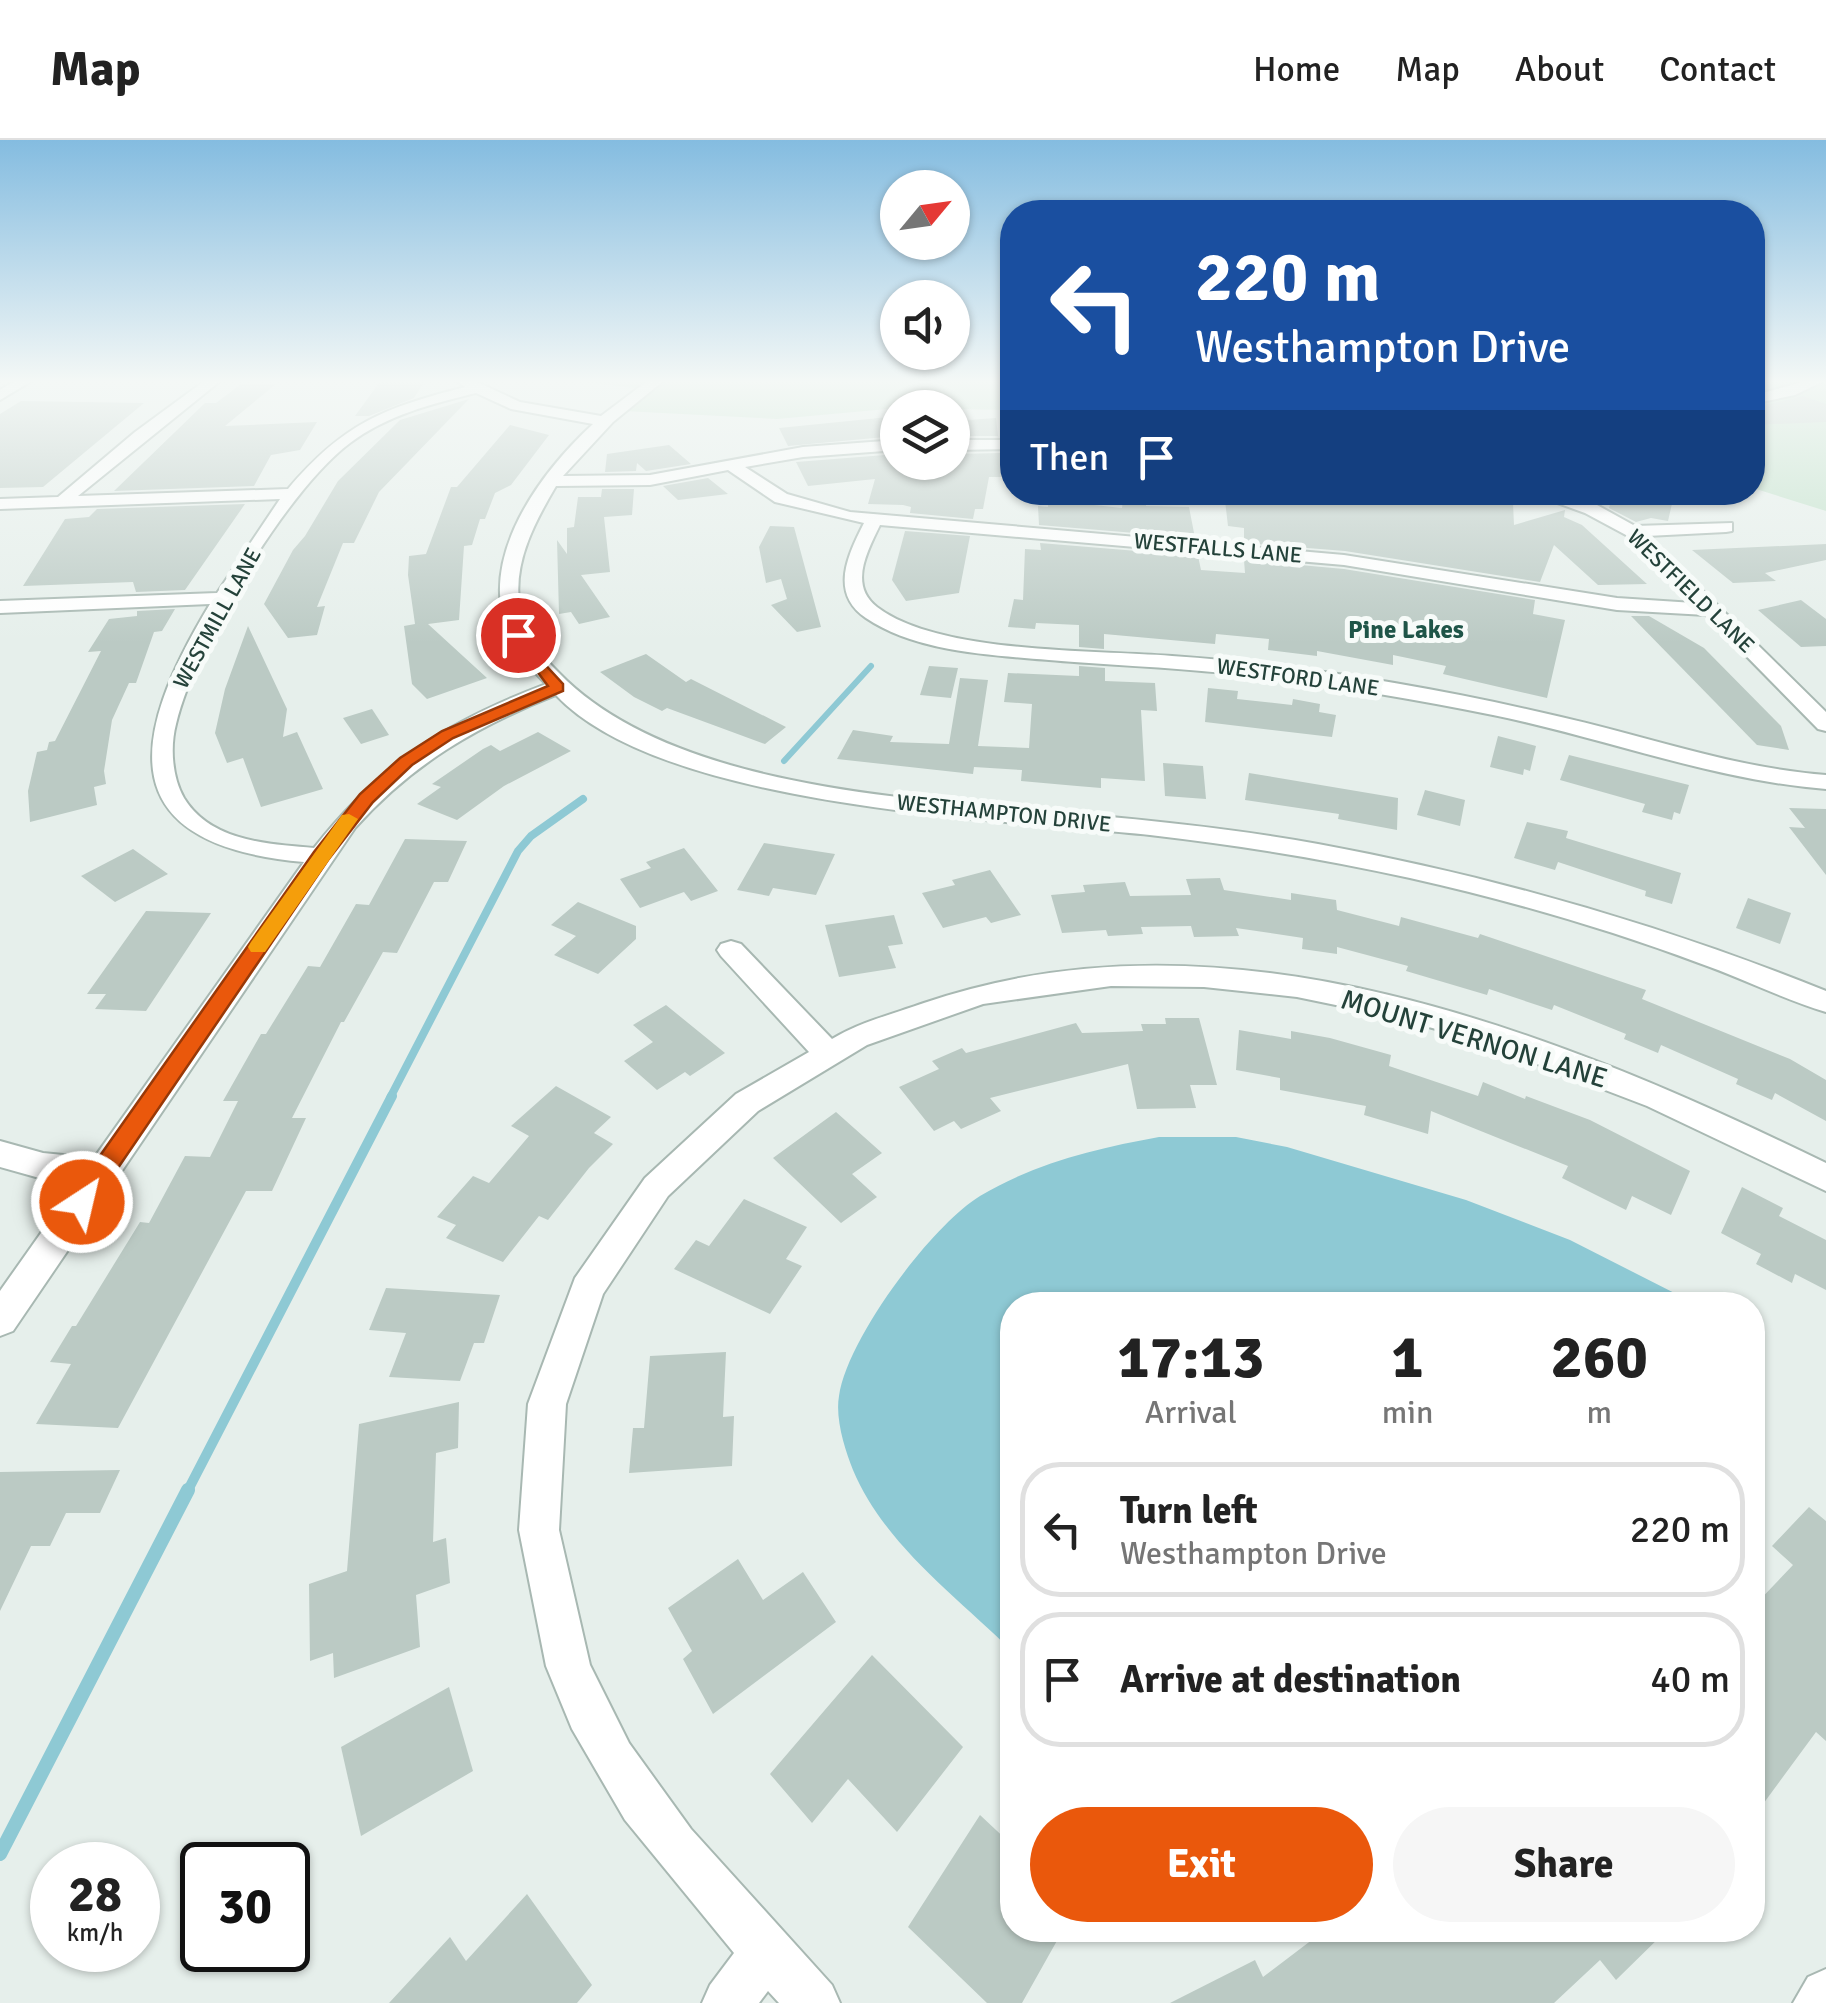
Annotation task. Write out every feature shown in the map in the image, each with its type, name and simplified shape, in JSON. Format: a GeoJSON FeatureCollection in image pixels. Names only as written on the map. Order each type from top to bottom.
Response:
{"type":"FeatureCollection","features":[{"type":"Feature","properties":{"kind":"street"},"geometry":{"type":"LineString","coordinates":[[63,502],[101,469]]}},
{"type":"Feature","properties":{"kind":"street","name":"WESTMILL LANE"},"geometry":{"type":"LineString","coordinates":[[316,469],[223,598],[182,679],[164,724],[161,749],[168,790],[184,816],[212,834],[252,848],[321,856]]}},
{"type":"Feature","properties":{"kind":"street","name":"WESTHAMPTON DRIVE"},"geometry":{"type":"LineString","coordinates":[[561,469],[520,537],[508,590],[518,635],[534,662],[558,687],[602,719],[649,744],[746,777],[856,797],[1196,833],[1345,856],[1560,909],[1694,952],[1826,1002]]}},
{"type":"Feature","properties":{"kind":"street"},"geometry":{"type":"LineString","coordinates":[[550,481],[636,481],[720,469]]}},
{"type":"Feature","properties":{"kind":"street","name":"WESTFALLS LANE"},"geometry":{"type":"LineString","coordinates":[[737,469],[768,491],[798,504],[874,520],[1344,560],[1617,604],[1712,610]]}},
{"type":"Feature","properties":{"kind":"street"},"geometry":{"type":"LineString","coordinates":[[0,504],[295,494]]}},
{"type":"Feature","properties":{"kind":"street","name":"WESTFIELD LANE"},"geometry":{"type":"LineString","coordinates":[[1578,505],[1632,531],[1826,724]]}},
{"type":"Feature","properties":{"kind":"street","name":"WESTFORD LANE"},"geometry":{"type":"LineString","coordinates":[[874,520],[851,571],[854,593],[872,613],[907,631],[961,643],[1204,664],[1363,685],[1524,715],[1758,774],[1826,782]]}},
{"type":"Feature","properties":{"kind":"street"},"geometry":{"type":"LineString","coordinates":[[1632,531],[1726,527]]}},
{"type":"Feature","properties":{"kind":"street"},"geometry":{"type":"LineString","coordinates":[[0,606],[223,598]]}},
{"type":"Feature","properties":{"kind":"street"},"geometry":{"type":"LineString","coordinates":[[0,1320],[321,856],[366,798],[406,761],[482,717],[558,687]]}},
{"type":"Feature","properties":{"kind":"street"},"geometry":{"type":"LineString","coordinates":[[732,950],[828,1053]]}},
{"type":"Feature","properties":{"kind":"street","name":"MOUNT VERNON LANE"},"geometry":{"type":"LineString","coordinates":[[814,2003],[766,1951],[623,1776],[583,1704],[557,1633],[538,1516],[547,1401],[579,1303],[636,1206],[672,1167],[733,1115],[828,1053],[939,1006],[1024,985],[1152,975],[1276,983],[1384,1006],[1558,1060],[1718,1126],[1826,1178]]}},
{"type":"Feature","properties":{"kind":"street"},"geometry":{"type":"LineString","coordinates":[[0,1154],[43,1166],[102,1172]]}},
{"type":"Feature","properties":{"kind":"street"},"geometry":{"type":"LineString","coordinates":[[728,2003],[766,1951]]}},
{"type":"Feature","properties":{"kind":"street"},"geometry":{"type":"LineString","coordinates":[[1819,2003],[1826,1995]]}},
{"type":"Feature","properties":{"kind":"green space"},"geometry":{"type":"Polygon","coordinates":[[[1765,469],[1826,469],[1826,511],[1765,492],[1765,469]]]}},
{"type":"Feature","properties":{"kind":"water"},"geometry":{"type":"Polygon","coordinates":[[[1159,1137],[1236,1137],[1287,1147],[1466,1200],[1570,1240],[1672,1292],[1000,1292],[1000,1640],[923,1568],[866,1497],[844,1444],[839,1396],[845,1372],[874,1316],[916,1257],[960,1211],[1023,1174],[1113,1146],[1159,1137]]]}},
{"type":"Feature","properties":{"kind":"building"},"geometry":{"type":"Polygon","coordinates":[[[0,469],[65,469],[43,487],[0,488],[0,469]]]}},
{"type":"Feature","properties":{"kind":"building"},"geometry":{"type":"Polygon","coordinates":[[[137,469],[263,469],[254,486],[114,491],[137,469]]]}},
{"type":"Feature","properties":{"kind":"building"},"geometry":{"type":"Polygon","coordinates":[[[350,469],[401,469],[379,492],[354,543],[343,543],[317,607],[325,606],[317,635],[288,638],[264,604],[338,481],[350,469]]]}},
{"type":"Feature","properties":{"kind":"building"},"geometry":{"type":"Polygon","coordinates":[[[472,469],[523,469],[511,485],[495,493],[485,519],[480,519],[472,545],[464,546],[459,620],[428,624],[487,678],[427,699],[412,684],[404,626],[415,624],[409,556],[426,554],[451,487],[457,487],[472,469]]]}},
{"type":"Feature","properties":{"kind":"building"},"geometry":{"type":"Polygon","coordinates":[[[605,469],[636,469],[636,471],[605,472],[605,469]]]}},
{"type":"Feature","properties":{"kind":"building"},"geometry":{"type":"Polygon","coordinates":[[[799,469],[880,469],[880,480],[970,480],[970,469],[1000,469],[1000,477],[989,477],[983,509],[975,509],[973,519],[910,513],[911,507],[903,505],[868,504],[875,479],[808,486],[799,469]]]}},
{"type":"Feature","properties":{"kind":"building"},"geometry":{"type":"Polygon","coordinates":[[[708,478],[728,494],[678,500],[663,486],[708,478]]]}},
{"type":"Feature","properties":{"kind":"building"},"geometry":{"type":"Polygon","coordinates":[[[602,489],[634,489],[632,515],[604,517],[610,572],[581,575],[610,617],[579,624],[571,612],[559,614],[557,540],[567,554],[567,528],[574,527],[578,497],[601,497],[602,489]]]}},
{"type":"Feature","properties":{"kind":"building"},"geometry":{"type":"Polygon","coordinates":[[[245,504],[185,590],[136,592],[133,582],[23,586],[65,519],[89,517],[97,509],[245,504]]]}},
{"type":"Feature","properties":{"kind":"building"},"geometry":{"type":"Polygon","coordinates":[[[1226,505],[1513,505],[1514,525],[1565,510],[1564,517],[1582,525],[1647,584],[1598,585],[1554,545],[1540,582],[1345,551],[1244,543],[1244,528],[1228,526],[1226,505]]]}},
{"type":"Feature","properties":{"kind":"building"},"geometry":{"type":"Polygon","coordinates":[[[1672,505],[1668,521],[1651,518],[1636,522],[1609,508],[1672,505]]]}},
{"type":"Feature","properties":{"kind":"building"},"geometry":{"type":"Polygon","coordinates":[[[1038,506],[1189,507],[1195,538],[1039,525],[1038,506]]]}},
{"type":"Feature","properties":{"kind":"building"},"geometry":{"type":"Polygon","coordinates":[[[770,526],[794,527],[821,627],[797,632],[771,605],[787,599],[781,579],[766,583],[759,547],[770,526]]]}},
{"type":"Feature","properties":{"kind":"building"},"geometry":{"type":"Polygon","coordinates":[[[905,531],[970,536],[959,593],[906,601],[892,580],[905,531]]]}},
{"type":"Feature","properties":{"kind":"building"},"geometry":{"type":"Polygon","coordinates":[[[1040,543],[1198,556],[1201,570],[1245,573],[1244,560],[1344,569],[1535,600],[1533,614],[1565,620],[1547,698],[1443,674],[1446,666],[1393,655],[1393,665],[1317,651],[1317,656],[1268,650],[1269,639],[1216,634],[1215,644],[1104,634],[1104,649],[1079,647],[1079,625],[1036,623],[1035,629],[1008,627],[1014,599],[1023,600],[1025,549],[1041,550],[1040,543]]]}},
{"type":"Feature","properties":{"kind":"building"},"geometry":{"type":"Polygon","coordinates":[[[1826,544],[1826,560],[1765,573],[1776,581],[1733,583],[1692,550],[1826,544]]]}},
{"type":"Feature","properties":{"kind":"building"},"geometry":{"type":"Polygon","coordinates":[[[1801,600],[1826,619],[1826,646],[1801,647],[1758,610],[1801,600]]]}},
{"type":"Feature","properties":{"kind":"building"},"geometry":{"type":"Polygon","coordinates":[[[175,609],[162,631],[154,632],[136,683],[129,683],[112,720],[104,771],[106,784],[94,787],[97,805],[30,822],[28,791],[37,752],[47,750],[49,742],[55,741],[101,651],[88,652],[109,619],[137,616],[137,611],[175,609]]]}},
{"type":"Feature","properties":{"kind":"building"},"geometry":{"type":"Polygon","coordinates":[[[1631,616],[1649,616],[1704,648],[1781,726],[1789,750],[1757,745],[1631,616]]]}},
{"type":"Feature","properties":{"kind":"building"},"geometry":{"type":"Polygon","coordinates":[[[248,626],[287,709],[283,737],[297,732],[323,789],[261,807],[243,758],[227,763],[215,733],[225,689],[248,626]]]}},
{"type":"Feature","properties":{"kind":"building"},"geometry":{"type":"Polygon","coordinates":[[[646,654],[686,682],[691,679],[786,727],[765,744],[667,708],[662,711],[634,697],[600,672],[646,654]]]}},
{"type":"Feature","properties":{"kind":"building"},"geometry":{"type":"Polygon","coordinates":[[[929,666],[958,668],[951,698],[920,695],[929,666]]]}},
{"type":"Feature","properties":{"kind":"building"},"geometry":{"type":"Polygon","coordinates":[[[1079,666],[1105,668],[1105,681],[1155,683],[1157,711],[1141,710],[1145,781],[1101,778],[1101,788],[1021,781],[1022,770],[974,767],[973,774],[837,759],[853,730],[893,736],[890,742],[949,744],[960,678],[988,680],[978,746],[1029,748],[1032,704],[1004,702],[1008,673],[1079,676],[1079,666]]]}},
{"type":"Feature","properties":{"kind":"building"},"geometry":{"type":"Polygon","coordinates":[[[1208,688],[1238,691],[1237,699],[1292,705],[1293,699],[1320,704],[1319,712],[1336,715],[1332,737],[1205,722],[1208,688]]]}},
{"type":"Feature","properties":{"kind":"building"},"geometry":{"type":"Polygon","coordinates":[[[372,709],[389,735],[361,744],[343,718],[372,709]]]}},
{"type":"Feature","properties":{"kind":"building"},"geometry":{"type":"Polygon","coordinates":[[[538,732],[571,751],[504,786],[457,820],[417,804],[441,787],[432,784],[483,749],[491,745],[500,751],[538,732]]]}},
{"type":"Feature","properties":{"kind":"building"},"geometry":{"type":"Polygon","coordinates":[[[1498,736],[1536,746],[1530,771],[1524,769],[1523,775],[1490,767],[1498,736]]]}},
{"type":"Feature","properties":{"kind":"building"},"geometry":{"type":"Polygon","coordinates":[[[1569,755],[1689,785],[1680,814],[1674,812],[1672,820],[1642,812],[1645,804],[1560,780],[1569,755]]]}},
{"type":"Feature","properties":{"kind":"building"},"geometry":{"type":"Polygon","coordinates":[[[1163,763],[1203,766],[1206,799],[1165,796],[1163,763]]]}},
{"type":"Feature","properties":{"kind":"building"},"geometry":{"type":"Polygon","coordinates":[[[1249,773],[1398,798],[1397,830],[1338,819],[1339,814],[1245,800],[1249,773]]]}},
{"type":"Feature","properties":{"kind":"building"},"geometry":{"type":"Polygon","coordinates":[[[1425,790],[1465,800],[1460,826],[1417,815],[1425,790]]]}},
{"type":"Feature","properties":{"kind":"building"},"geometry":{"type":"Polygon","coordinates":[[[1789,808],[1826,809],[1826,875],[1789,827],[1805,828],[1789,808]]]}},
{"type":"Feature","properties":{"kind":"building"},"geometry":{"type":"Polygon","coordinates":[[[1527,822],[1568,831],[1566,838],[1681,873],[1672,904],[1645,896],[1646,891],[1558,862],[1555,870],[1514,858],[1527,822]]]}},
{"type":"Feature","properties":{"kind":"building"},"geometry":{"type":"Polygon","coordinates":[[[405,839],[467,841],[448,882],[434,882],[397,953],[383,952],[341,1022],[292,1118],[306,1118],[272,1191],[246,1191],[118,1428],[36,1424],[71,1364],[50,1362],[72,1326],[76,1326],[140,1222],[149,1223],[185,1156],[210,1157],[238,1101],[223,1101],[261,1034],[266,1034],[308,966],[320,967],[356,904],[369,905],[405,839]]]}},
{"type":"Feature","properties":{"kind":"building"},"geometry":{"type":"Polygon","coordinates":[[[764,843],[835,854],[816,895],[773,888],[769,896],[737,890],[764,843]]]}},
{"type":"Feature","properties":{"kind":"building"},"geometry":{"type":"Polygon","coordinates":[[[684,848],[718,891],[691,901],[684,892],[640,908],[620,879],[651,868],[646,862],[684,848]]]}},
{"type":"Feature","properties":{"kind":"building"},"geometry":{"type":"Polygon","coordinates":[[[133,849],[168,874],[115,902],[81,876],[133,849]]]}},
{"type":"Feature","properties":{"kind":"building"},"geometry":{"type":"Polygon","coordinates":[[[990,870],[1021,915],[991,923],[986,917],[943,928],[922,893],[990,870]]]}},
{"type":"Feature","properties":{"kind":"building"},"geometry":{"type":"Polygon","coordinates":[[[1220,878],[1224,890],[1291,900],[1291,893],[1336,900],[1337,910],[1399,926],[1401,917],[1478,938],[1480,934],[1646,990],[1642,999],[1790,1059],[1826,1080],[1826,1121],[1775,1093],[1772,1100],[1736,1084],[1738,1079],[1661,1045],[1658,1053],[1624,1039],[1626,1034],[1554,1005],[1552,1010],[1489,989],[1487,995],[1406,971],[1408,966],[1337,947],[1337,954],[1302,949],[1303,938],[1236,928],[1239,936],[1194,937],[1191,926],[1141,927],[1143,934],[1108,936],[1106,930],[1062,933],[1051,895],[1085,892],[1083,885],[1125,882],[1130,896],[1191,895],[1186,879],[1220,878]]]}},
{"type":"Feature","properties":{"kind":"building"},"geometry":{"type":"Polygon","coordinates":[[[1748,898],[1791,913],[1780,944],[1736,928],[1748,898]]]}},
{"type":"Feature","properties":{"kind":"building"},"geometry":{"type":"Polygon","coordinates":[[[578,902],[636,926],[636,939],[598,974],[554,955],[576,936],[551,925],[578,902]]]}},
{"type":"Feature","properties":{"kind":"building"},"geometry":{"type":"Polygon","coordinates":[[[146,911],[211,913],[146,1011],[95,1009],[106,994],[87,994],[146,911]]]}},
{"type":"Feature","properties":{"kind":"building"},"geometry":{"type":"Polygon","coordinates":[[[894,915],[903,944],[888,946],[896,968],[839,977],[825,925],[894,915]]]}},
{"type":"Feature","properties":{"kind":"building"},"geometry":{"type":"Polygon","coordinates":[[[666,1005],[725,1053],[690,1076],[685,1072],[657,1090],[624,1061],[653,1042],[633,1025],[666,1005]]]}},
{"type":"Feature","properties":{"kind":"building"},"geometry":{"type":"Polygon","coordinates":[[[1165,1018],[1199,1018],[1217,1085],[1190,1085],[1196,1108],[1137,1109],[1128,1064],[990,1098],[1001,1111],[961,1129],[954,1121],[934,1131],[899,1087],[939,1069],[932,1061],[962,1048],[966,1053],[1076,1023],[1082,1033],[1143,1031],[1141,1024],[1166,1024],[1165,1018]]]}},
{"type":"Feature","properties":{"kind":"building"},"geometry":{"type":"Polygon","coordinates":[[[1239,1030],[1291,1039],[1291,1031],[1330,1038],[1391,1055],[1389,1066],[1478,1096],[1483,1082],[1590,1120],[1690,1171],[1671,1215],[1632,1196],[1626,1210],[1562,1178],[1568,1166],[1431,1111],[1428,1134],[1364,1115],[1366,1106],[1280,1090],[1280,1078],[1236,1070],[1239,1030]]]}},
{"type":"Feature","properties":{"kind":"building"},"geometry":{"type":"Polygon","coordinates":[[[556,1086],[611,1117],[594,1133],[613,1144],[548,1220],[539,1216],[503,1262],[446,1238],[456,1225],[437,1217],[473,1176],[489,1183],[529,1136],[511,1126],[556,1086]]]}},
{"type":"Feature","properties":{"kind":"building"},"geometry":{"type":"Polygon","coordinates":[[[836,1112],[882,1153],[852,1174],[877,1197],[841,1223],[773,1158],[836,1112]]]}},
{"type":"Feature","properties":{"kind":"building"},"geometry":{"type":"Polygon","coordinates":[[[1742,1187],[1783,1208],[1779,1216],[1826,1240],[1826,1290],[1795,1274],[1792,1283],[1756,1264],[1761,1254],[1721,1233],[1742,1187]]]}},
{"type":"Feature","properties":{"kind":"building"},"geometry":{"type":"Polygon","coordinates":[[[744,1199],[807,1227],[786,1259],[802,1266],[770,1314],[674,1269],[696,1240],[709,1246],[744,1199]]]}},
{"type":"Feature","properties":{"kind":"building"},"geometry":{"type":"Polygon","coordinates":[[[386,1288],[500,1295],[484,1343],[474,1343],[460,1381],[389,1377],[406,1333],[369,1330],[386,1288]]]}},
{"type":"Feature","properties":{"kind":"building"},"geometry":{"type":"Polygon","coordinates":[[[726,1352],[723,1417],[734,1416],[732,1466],[629,1473],[633,1428],[644,1428],[650,1356],[726,1352]]]}},
{"type":"Feature","properties":{"kind":"building"},"geometry":{"type":"Polygon","coordinates":[[[459,1402],[458,1448],[436,1453],[433,1542],[446,1538],[450,1583],[416,1595],[420,1647],[334,1678],[333,1653],[310,1661],[309,1584],[347,1571],[359,1424],[459,1402]]]}},
{"type":"Feature","properties":{"kind":"building"},"geometry":{"type":"Polygon","coordinates":[[[120,1470],[100,1513],[66,1513],[50,1546],[31,1546],[0,1611],[0,1472],[120,1470]]]}},
{"type":"Feature","properties":{"kind":"building"},"geometry":{"type":"Polygon","coordinates":[[[1809,1507],[1826,1521],[1826,1741],[1816,1732],[1765,1801],[1765,1594],[1793,1565],[1772,1546],[1809,1507]]]}},
{"type":"Feature","properties":{"kind":"building"},"geometry":{"type":"Polygon","coordinates":[[[738,1559],[763,1600],[803,1572],[836,1622],[713,1714],[683,1659],[692,1651],[668,1608],[738,1559]]]}},
{"type":"Feature","properties":{"kind":"building"},"geometry":{"type":"Polygon","coordinates":[[[872,1655],[963,1747],[897,1832],[848,1779],[812,1823],[770,1774],[872,1655]]]}},
{"type":"Feature","properties":{"kind":"building"},"geometry":{"type":"Polygon","coordinates":[[[449,1687],[473,1771],[361,1836],[341,1747],[449,1687]]]}},
{"type":"Feature","properties":{"kind":"building"},"geometry":{"type":"Polygon","coordinates":[[[980,1815],[1000,1834],[1000,1942],[1056,1942],[1022,2003],[987,2003],[908,1927],[980,1815]]]}},
{"type":"Feature","properties":{"kind":"building"},"geometry":{"type":"Polygon","coordinates":[[[527,1894],[592,1985],[577,2003],[389,2003],[450,1937],[466,1961],[527,1894]]]}},
{"type":"Feature","properties":{"kind":"building"},"geometry":{"type":"Polygon","coordinates":[[[1309,1942],[1655,1942],[1616,1980],[1600,1960],[1554,2003],[1170,2003],[1255,1960],[1263,1977],[1309,1942]]]}},
{"type":"Feature","properties":{"kind":"waterway"},"geometry":{"type":"LineString","coordinates":[[784,761],[871,666]]}},
{"type":"Feature","properties":{"kind":"waterway"},"geometry":{"type":"LineString","coordinates":[[390,1098],[518,851],[531,836],[583,799]]}},
{"type":"Feature","properties":{"kind":"waterway"},"geometry":{"type":"LineString","coordinates":[[187,1492],[392,1096]]}},
{"type":"Feature","properties":{"kind":"waterway"},"geometry":{"type":"LineString","coordinates":[[0,1854],[188,1490]]}},
{"type":"Feature","properties":{"kind":"slow traffic"},"geometry":{"type":"LineString","coordinates":[[258,947],[349,819]]}},
{"type":"Feature","properties":{"kind":"district","name":"Pine Lakes"},"geometry":{"type":"Point","coordinates":[1406,629]}},
{"type":"Feature","properties":{"kind":"route"},"geometry":{"type":"LineString","coordinates":[[82,1202],[321,856],[366,798],[406,761],[448,734],[558,687],[534,662],[518,635]]}}]}
